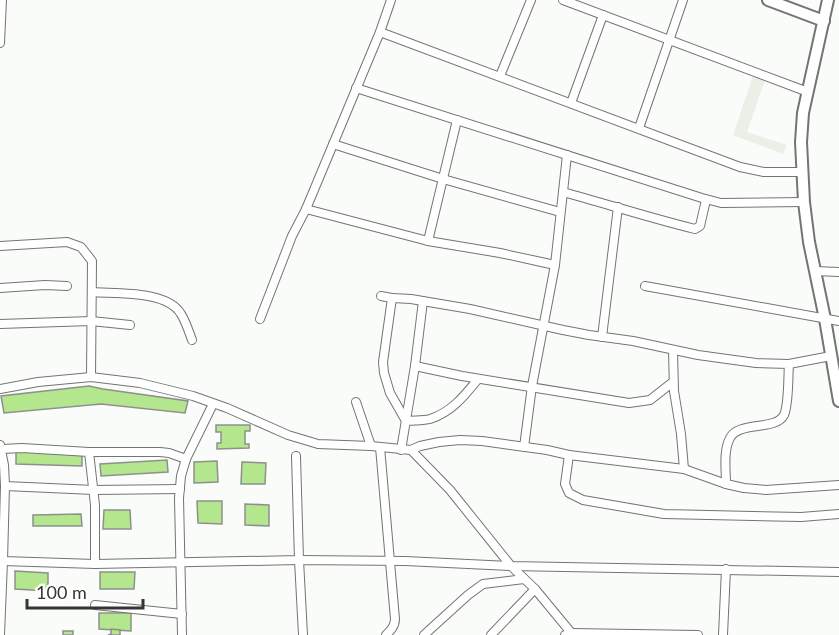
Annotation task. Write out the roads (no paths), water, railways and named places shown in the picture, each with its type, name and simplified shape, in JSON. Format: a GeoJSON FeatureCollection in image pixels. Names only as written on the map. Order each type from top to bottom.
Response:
{"type":"FeatureCollection","features":[{"type":"Feature","properties":{"kind":"main road"},"geometry":{"type":"LineString","coordinates":[[768,0],[824,21]]}},
{"type":"Feature","properties":{"kind":"main road"},"geometry":{"type":"LineString","coordinates":[[828,0],[803,113],[801,142],[809,242],[839,401]]}},
{"type":"Feature","properties":{"kind":"street"},"geometry":{"type":"LineString","coordinates":[[0,43],[2,0]]}},
{"type":"Feature","properties":{"kind":"street"},"geometry":{"type":"LineString","coordinates":[[260,320],[292,236],[306,209],[380,32],[391,0]]}},
{"type":"Feature","properties":{"kind":"street"},"geometry":{"type":"LineString","coordinates":[[501,76],[531,0]]}},
{"type":"Feature","properties":{"kind":"street"},"geometry":{"type":"LineString","coordinates":[[563,0],[808,92]]}},
{"type":"Feature","properties":{"kind":"street"},"geometry":{"type":"LineString","coordinates":[[639,129],[683,0]]}},
{"type":"Feature","properties":{"kind":"street"},"geometry":{"type":"LineString","coordinates":[[571,103],[603,15]]}},
{"type":"Feature","properties":{"kind":"street"},"geometry":{"type":"LineString","coordinates":[[380,32],[753,171],[803,172]]}},
{"type":"Feature","properties":{"kind":"street"},"geometry":{"type":"LineString","coordinates":[[356,88],[706,200],[721,203],[804,202]]}},
{"type":"Feature","properties":{"kind":"street"},"geometry":{"type":"LineString","coordinates":[[428,241],[457,120]]}},
{"type":"Feature","properties":{"kind":"street"},"geometry":{"type":"LineString","coordinates":[[333,144],[560,212]]}},
{"type":"Feature","properties":{"kind":"street"},"geometry":{"type":"LineString","coordinates":[[524,447],[532,386],[555,265],[567,155]]}},
{"type":"Feature","properties":{"kind":"street"},"geometry":{"type":"LineString","coordinates":[[563,192],[695,229],[700,226],[706,200]]}},
{"type":"Feature","properties":{"kind":"street"},"geometry":{"type":"LineString","coordinates":[[602,337],[618,207]]}},
{"type":"Feature","properties":{"kind":"street"},"geometry":{"type":"LineString","coordinates":[[306,209],[428,241],[555,265]]}},
{"type":"Feature","properties":{"kind":"street"},"geometry":{"type":"LineString","coordinates":[[0,246],[67,242],[81,247],[93,261],[91,377]]}},
{"type":"Feature","properties":{"kind":"street"},"geometry":{"type":"LineString","coordinates":[[815,271],[839,272]]}},
{"type":"Feature","properties":{"kind":"street"},"geometry":{"type":"LineString","coordinates":[[0,288],[67,286]]}},
{"type":"Feature","properties":{"kind":"street"},"geometry":{"type":"LineString","coordinates":[[645,286],[839,321]]}},
{"type":"Feature","properties":{"kind":"street"},"geometry":{"type":"LineString","coordinates":[[92,292],[153,296],[168,302],[180,312],[192,340]]}},
{"type":"Feature","properties":{"kind":"street"},"geometry":{"type":"LineString","coordinates":[[381,296],[470,309],[698,356],[756,363],[789,364],[831,356]]}},
{"type":"Feature","properties":{"kind":"street"},"geometry":{"type":"LineString","coordinates":[[392,297],[383,362],[384,373],[390,393],[406,421]]}},
{"type":"Feature","properties":{"kind":"street"},"geometry":{"type":"LineString","coordinates":[[401,450],[423,301]]}},
{"type":"Feature","properties":{"kind":"street"},"geometry":{"type":"LineString","coordinates":[[0,324],[92,321],[130,326]]}},
{"type":"Feature","properties":{"kind":"street"},"geometry":{"type":"LineString","coordinates":[[673,350],[673,382],[684,469]]}},
{"type":"Feature","properties":{"kind":"street"},"geometry":{"type":"LineString","coordinates":[[726,484],[725,460],[729,438],[732,434],[777,422],[784,415],[789,364]]}},
{"type":"Feature","properties":{"kind":"street"},"geometry":{"type":"LineString","coordinates":[[415,366],[628,403],[650,400],[673,382]]}},
{"type":"Feature","properties":{"kind":"street"},"geometry":{"type":"LineString","coordinates":[[0,389],[38,382],[91,377],[140,382],[193,396],[288,435],[318,444],[411,450],[439,442],[460,440],[684,469],[744,488],[766,490],[839,485]]}},
{"type":"Feature","properties":{"kind":"street"},"geometry":{"type":"LineString","coordinates":[[406,421],[428,419],[446,412],[462,398],[478,378]]}},
{"type":"Feature","properties":{"kind":"street"},"geometry":{"type":"LineString","coordinates":[[356,402],[371,446]]}},
{"type":"Feature","properties":{"kind":"street"},"geometry":{"type":"LineString","coordinates":[[182,635],[180,489],[182,468],[213,404]]}},
{"type":"Feature","properties":{"kind":"street"},"geometry":{"type":"LineString","coordinates":[[0,635],[5,486],[1,447],[89,452],[160,452],[186,459]]}},
{"type":"Feature","properties":{"kind":"street"},"geometry":{"type":"LineString","coordinates":[[380,447],[395,624],[386,635]]}},
{"type":"Feature","properties":{"kind":"street"},"geometry":{"type":"LineString","coordinates":[[411,450],[450,490],[511,566],[535,589],[570,634],[698,635]]}},
{"type":"Feature","properties":{"kind":"street"},"geometry":{"type":"LineString","coordinates":[[89,452],[94,490],[95,564]]}},
{"type":"Feature","properties":{"kind":"street"},"geometry":{"type":"LineString","coordinates":[[569,454],[565,484],[569,493],[583,500],[664,514],[801,517],[839,514]]}},
{"type":"Feature","properties":{"kind":"street"},"geometry":{"type":"LineString","coordinates":[[296,456],[303,635]]}},
{"type":"Feature","properties":{"kind":"street"},"geometry":{"type":"LineString","coordinates":[[5,486],[94,490],[180,489]]}},
{"type":"Feature","properties":{"kind":"street"},"geometry":{"type":"LineString","coordinates":[[2,561],[95,564],[389,560],[511,566],[839,572]]}},
{"type":"Feature","properties":{"kind":"street"},"geometry":{"type":"LineString","coordinates":[[723,635],[726,569]]}},
{"type":"Feature","properties":{"kind":"street"},"geometry":{"type":"LineString","coordinates":[[424,635],[483,584],[524,579]]}},
{"type":"Feature","properties":{"kind":"street"},"geometry":{"type":"LineString","coordinates":[[491,635],[535,589]]}},
{"type":"Feature","properties":{"kind":"street"},"geometry":{"type":"LineString","coordinates":[[95,605],[182,614]]}}]}
